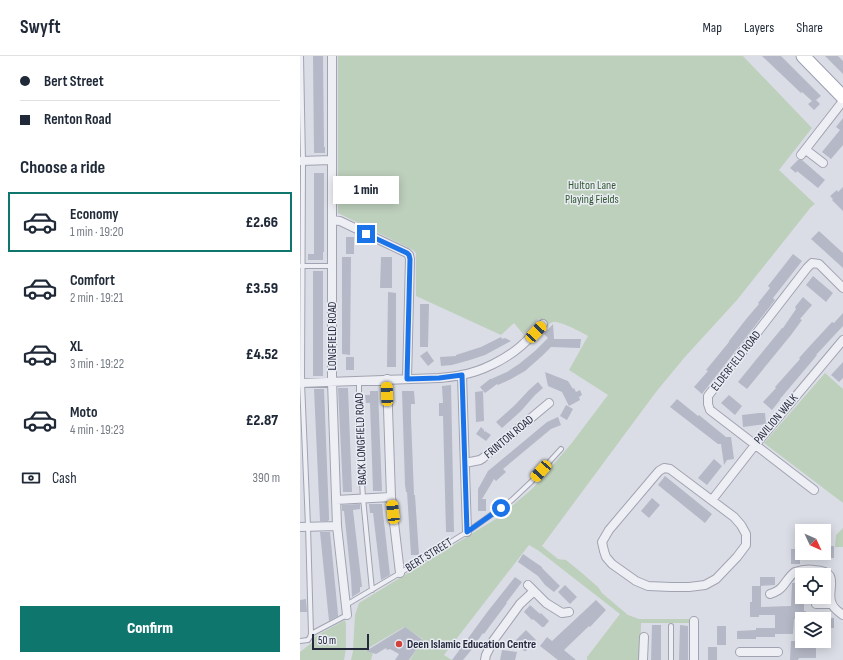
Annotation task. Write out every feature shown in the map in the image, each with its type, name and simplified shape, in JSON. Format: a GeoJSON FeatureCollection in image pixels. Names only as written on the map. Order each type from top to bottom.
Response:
{"type":"FeatureCollection","features":[{"type":"Feature","properties":{"kind":"main road"},"geometry":{"type":"LineString","coordinates":[[803,56],[843,97]]}},
{"type":"Feature","properties":{"kind":"street","name":"LONGFIELD ROAD"},"geometry":{"type":"LineString","coordinates":[[332,56],[332,381],[337,526],[347,615]]}},
{"type":"Feature","properties":{"kind":"street"},"geometry":{"type":"LineString","coordinates":[[823,163],[804,152],[843,101]]}},
{"type":"Feature","properties":{"kind":"street"},"geometry":{"type":"LineString","coordinates":[[301,161],[332,160]]}},
{"type":"Feature","properties":{"kind":"street"},"geometry":{"type":"LineString","coordinates":[[332,220],[340,221],[409,255],[407,379]]}},
{"type":"Feature","properties":{"kind":"street","name":"ELDERFIELD ROAD"},"geometry":{"type":"LineString","coordinates":[[814,490],[710,410],[708,396],[812,263],[819,264],[843,288]]}},
{"type":"Feature","properties":{"kind":"street"},"geometry":{"type":"LineString","coordinates":[[301,382],[439,378],[462,375],[496,363],[510,355],[543,324]]}},
{"type":"Feature","properties":{"kind":"street","name":"PAVILION WALK"},"geometry":{"type":"LineString","coordinates":[[712,500],[754,445],[843,340]]}},
{"type":"Feature","properties":{"kind":"street"},"geometry":{"type":"LineString","coordinates":[[462,375],[467,532]]}},
{"type":"Feature","properties":{"kind":"street"},"geometry":{"type":"LineString","coordinates":[[387,379],[391,497],[400,573]]}},
{"type":"Feature","properties":{"kind":"street","name":"FRINTON ROAD"},"geometry":{"type":"LineString","coordinates":[[465,463],[483,458],[549,403]]}},
{"type":"Feature","properties":{"kind":"street"},"geometry":{"type":"LineString","coordinates":[[664,468],[670,469],[712,500],[734,517],[741,525],[746,534],[746,545],[716,579],[705,585],[689,587],[648,586],[636,581],[612,564],[606,557],[602,542],[609,530],[656,474],[664,468]]}},
{"type":"Feature","properties":{"kind":"street"},"geometry":{"type":"LineString","coordinates":[[336,500],[391,497]]}},
{"type":"Feature","properties":{"kind":"street"},"geometry":{"type":"LineString","coordinates":[[304,526],[337,526]]}},
{"type":"Feature","properties":{"kind":"street"},"geometry":{"type":"LineString","coordinates":[[770,594],[781,588],[789,573],[808,570],[824,571],[828,574],[832,582],[832,604],[843,615]]}},
{"type":"Feature","properties":{"kind":"street"},"geometry":{"type":"LineString","coordinates":[[485,660],[493,641],[503,635],[520,604],[531,588],[546,603],[564,615]]}},
{"type":"Feature","properties":{"kind":"street"},"geometry":{"type":"LineString","coordinates":[[694,621],[698,631],[694,660]]}},
{"type":"Feature","properties":{"kind":"street"},"geometry":{"type":"LineString","coordinates":[[643,660],[644,637]]}},
{"type":"Feature","properties":{"kind":"street"},"geometry":{"type":"LineString","coordinates":[[740,652],[749,656],[778,652]]}},
{"type":"Feature","properties":{"kind":"lane"},"geometry":{"type":"LineString","coordinates":[[300,641],[308,640],[311,634],[304,526],[301,382],[301,56]]}},
{"type":"Feature","properties":{"kind":"lane"},"geometry":{"type":"LineString","coordinates":[[301,266],[332,266]]}},
{"type":"Feature","properties":{"kind":"lane","name":"BACK LONGFIELD ROAD"},"geometry":{"type":"LineString","coordinates":[[359,380],[359,432],[363,498],[372,590]]}},
{"type":"Feature","properties":{"kind":"lane","name":"BERT STREET"},"geometry":{"type":"LineString","coordinates":[[346,605],[467,532],[512,500],[531,482],[561,449]]}},
{"type":"Feature","properties":{"kind":"lane"},"geometry":{"type":"LineString","coordinates":[[311,634],[347,615]]}},
{"type":"Feature","properties":{"kind":"lane"},"geometry":{"type":"LineString","coordinates":[[671,626],[671,660]]}},
{"type":"Feature","properties":{"kind":"green space","name":"Hulton Lane Playing Fields"},"geometry":{"type":"Polygon","coordinates":[[[338,56],[743,56],[812,128],[779,170],[815,204],[811,207],[737,300],[684,358],[656,392],[542,546],[558,559],[566,560],[628,615],[639,619],[690,619],[690,623],[641,623],[640,660],[587,660],[587,657],[620,614],[539,551],[529,545],[444,655],[452,660],[410,660],[423,639],[404,627],[365,650],[373,653],[371,660],[351,660],[355,615],[359,603],[499,517],[532,489],[571,444],[608,395],[569,370],[588,336],[571,327],[557,322],[553,322],[547,326],[539,318],[523,334],[514,323],[501,335],[416,296],[416,253],[413,250],[338,213],[338,56]]]}},
{"type":"Feature","properties":{"kind":"green space"},"geometry":{"type":"Polygon","coordinates":[[[825,373],[843,389],[843,503],[764,443],[825,373]]]}},
{"type":"Feature","properties":{"kind":"green space"},"geometry":{"type":"Polygon","coordinates":[[[843,528],[843,547],[835,547],[836,535],[843,528]]]}},
{"type":"Feature","properties":{"kind":"green space"},"geometry":{"type":"Polygon","coordinates":[[[345,620],[346,649],[344,660],[300,660],[300,652],[314,641],[314,637],[345,620]]]}},
{"type":"Feature","properties":{"kind":"building"},"geometry":{"type":"Polygon","coordinates":[[[313,56],[323,56],[325,153],[314,153],[313,56]]]}},
{"type":"Feature","properties":{"kind":"building"},"geometry":{"type":"Polygon","coordinates":[[[762,56],[781,56],[821,96],[816,100],[820,104],[814,110],[808,104],[812,101],[802,92],[801,93],[762,56]]]}},
{"type":"Feature","properties":{"kind":"building"},"geometry":{"type":"Polygon","coordinates":[[[825,56],[838,56],[843,61],[843,74],[825,56]]]}},
{"type":"Feature","properties":{"kind":"building"},"geometry":{"type":"Polygon","coordinates":[[[843,118],[843,145],[831,159],[822,152],[840,130],[836,127],[843,118]]]}},
{"type":"Feature","properties":{"kind":"building"},"geometry":{"type":"Polygon","coordinates":[[[798,160],[802,160],[825,180],[818,188],[797,171],[796,173],[790,168],[798,160]]]}},
{"type":"Feature","properties":{"kind":"building"},"geometry":{"type":"Polygon","coordinates":[[[314,173],[324,173],[323,260],[308,260],[308,254],[314,254],[314,173]]]}},
{"type":"Feature","properties":{"kind":"building"},"geometry":{"type":"Polygon","coordinates":[[[843,187],[843,211],[830,196],[837,190],[838,192],[843,187]]]}},
{"type":"Feature","properties":{"kind":"building"},"geometry":{"type":"Polygon","coordinates":[[[819,231],[843,253],[843,268],[811,239],[819,231]]]}},
{"type":"Feature","properties":{"kind":"building"},"geometry":{"type":"Polygon","coordinates":[[[346,237],[354,237],[354,254],[346,254],[346,237]]]}},
{"type":"Feature","properties":{"kind":"building"},"geometry":{"type":"Polygon","coordinates":[[[793,254],[802,261],[773,298],[775,300],[702,394],[694,387],[759,304],[758,303],[770,288],[768,286],[793,254]]]}},
{"type":"Feature","properties":{"kind":"building"},"geometry":{"type":"Polygon","coordinates":[[[342,257],[351,257],[350,355],[342,354],[342,257]]]}},
{"type":"Feature","properties":{"kind":"building"},"geometry":{"type":"Polygon","coordinates":[[[381,257],[392,257],[392,288],[380,288],[381,257]]]}},
{"type":"Feature","properties":{"kind":"building"},"geometry":{"type":"Polygon","coordinates":[[[313,271],[323,271],[323,376],[313,376],[313,271]]]}},
{"type":"Feature","properties":{"kind":"building"},"geometry":{"type":"Polygon","coordinates":[[[813,276],[833,293],[826,302],[806,285],[813,276]]]}},
{"type":"Feature","properties":{"kind":"building"},"geometry":{"type":"Polygon","coordinates":[[[388,292],[396,293],[396,367],[387,367],[388,292]]]}},
{"type":"Feature","properties":{"kind":"building"},"geometry":{"type":"Polygon","coordinates":[[[803,297],[812,305],[800,319],[802,320],[791,335],[747,389],[738,382],[783,328],[796,309],[795,307],[803,297]]]}},
{"type":"Feature","properties":{"kind":"building"},"geometry":{"type":"Polygon","coordinates":[[[420,304],[429,304],[428,347],[420,347],[420,304]]]}},
{"type":"Feature","properties":{"kind":"building"},"geometry":{"type":"Polygon","coordinates":[[[843,313],[843,326],[816,355],[772,410],[763,402],[800,359],[799,358],[832,322],[834,323],[843,313]]]}},
{"type":"Feature","properties":{"kind":"building"},"geometry":{"type":"Polygon","coordinates":[[[553,324],[554,339],[581,339],[580,348],[551,347],[525,371],[511,379],[498,385],[497,384],[485,393],[480,387],[490,379],[507,372],[535,351],[548,338],[544,334],[553,324]]]}},
{"type":"Feature","properties":{"kind":"building"},"geometry":{"type":"Polygon","coordinates":[[[501,337],[502,339],[505,338],[511,341],[485,355],[452,365],[441,366],[440,357],[456,356],[481,347],[501,337]]]}},
{"type":"Feature","properties":{"kind":"building"},"geometry":{"type":"Polygon","coordinates":[[[427,351],[434,361],[428,366],[420,356],[427,351]]]}},
{"type":"Feature","properties":{"kind":"building"},"geometry":{"type":"Polygon","coordinates":[[[346,357],[354,357],[354,370],[346,370],[346,357]]]}},
{"type":"Feature","properties":{"kind":"building"},"geometry":{"type":"Polygon","coordinates":[[[843,362],[843,378],[839,382],[831,375],[843,362]]]}},
{"type":"Feature","properties":{"kind":"building"},"geometry":{"type":"Polygon","coordinates":[[[545,372],[568,381],[576,392],[580,390],[582,395],[579,397],[580,400],[569,406],[562,392],[548,386],[545,372]]]}},
{"type":"Feature","properties":{"kind":"building"},"geometry":{"type":"Polygon","coordinates":[[[538,382],[543,388],[502,428],[496,422],[538,382]]]}},
{"type":"Feature","properties":{"kind":"building"},"geometry":{"type":"Polygon","coordinates":[[[451,385],[454,532],[446,532],[443,416],[439,416],[439,403],[443,403],[442,386],[451,385]]]}},
{"type":"Feature","properties":{"kind":"building"},"geometry":{"type":"Polygon","coordinates":[[[338,388],[348,388],[352,492],[343,492],[338,388]]]}},
{"type":"Feature","properties":{"kind":"building"},"geometry":{"type":"Polygon","coordinates":[[[314,389],[324,389],[328,521],[320,521],[314,389]]]}},
{"type":"Feature","properties":{"kind":"building"},"geometry":{"type":"Polygon","coordinates":[[[370,391],[378,391],[382,491],[373,491],[370,403],[366,403],[365,395],[370,395],[370,391]]]}},
{"type":"Feature","properties":{"kind":"building"},"geometry":{"type":"Polygon","coordinates":[[[402,391],[414,391],[415,404],[411,404],[411,418],[414,495],[419,555],[411,555],[407,492],[405,485],[402,391]]]}},
{"type":"Feature","properties":{"kind":"building"},"geometry":{"type":"Polygon","coordinates":[[[483,391],[484,421],[476,422],[475,392],[483,391]]]}},
{"type":"Feature","properties":{"kind":"building"},"geometry":{"type":"Polygon","coordinates":[[[729,395],[742,406],[735,415],[721,403],[729,395]]]}},
{"type":"Feature","properties":{"kind":"building"},"geometry":{"type":"Polygon","coordinates":[[[677,399],[726,437],[731,437],[734,459],[727,460],[724,465],[721,444],[718,444],[670,407],[677,399]]]}},
{"type":"Feature","properties":{"kind":"building"},"geometry":{"type":"Polygon","coordinates":[[[566,405],[573,409],[567,420],[560,416],[566,405]]]}},
{"type":"Feature","properties":{"kind":"building"},"geometry":{"type":"Polygon","coordinates":[[[765,413],[766,424],[743,427],[742,415],[765,413]]]}},
{"type":"Feature","properties":{"kind":"building"},"geometry":{"type":"Polygon","coordinates":[[[558,417],[561,425],[551,429],[503,469],[506,472],[496,481],[494,479],[482,499],[486,499],[486,511],[478,511],[478,489],[488,471],[547,422],[558,417]]]}},
{"type":"Feature","properties":{"kind":"building"},"geometry":{"type":"Polygon","coordinates":[[[481,427],[484,432],[485,431],[491,435],[486,441],[476,434],[481,427]]]}},
{"type":"Feature","properties":{"kind":"building"},"geometry":{"type":"Polygon","coordinates":[[[714,459],[722,466],[707,485],[698,478],[714,459]]]}},
{"type":"Feature","properties":{"kind":"building"},"geometry":{"type":"Polygon","coordinates":[[[665,476],[712,514],[705,523],[658,485],[665,476]]]}},
{"type":"Feature","properties":{"kind":"building"},"geometry":{"type":"Polygon","coordinates":[[[652,498],[660,505],[649,518],[641,511],[652,498]]]}},
{"type":"Feature","properties":{"kind":"building"},"geometry":{"type":"Polygon","coordinates":[[[360,504],[360,509],[353,510],[362,587],[360,587],[360,592],[352,597],[344,511],[342,511],[342,505],[360,504]]]}},
{"type":"Feature","properties":{"kind":"building"},"geometry":{"type":"Polygon","coordinates":[[[369,504],[382,504],[390,575],[381,580],[373,513],[370,513],[369,504]]]}},
{"type":"Feature","properties":{"kind":"building"},"geometry":{"type":"Polygon","coordinates":[[[320,532],[330,532],[338,616],[329,621],[320,532]]]}},
{"type":"Feature","properties":{"kind":"building"},"geometry":{"type":"Polygon","coordinates":[[[831,546],[834,546],[834,558],[831,558],[831,546]]]}},
{"type":"Feature","properties":{"kind":"building"},"geometry":{"type":"Polygon","coordinates":[[[791,549],[795,549],[795,560],[800,560],[800,564],[791,564],[791,549]]]}},
{"type":"Feature","properties":{"kind":"building"},"geometry":{"type":"Polygon","coordinates":[[[523,554],[542,567],[560,586],[554,592],[545,585],[538,576],[518,562],[523,554]]]}},
{"type":"Feature","properties":{"kind":"building"},"geometry":{"type":"Polygon","coordinates":[[[515,577],[522,582],[484,634],[483,633],[463,660],[452,660],[488,611],[515,577]]]}},
{"type":"Feature","properties":{"kind":"building"},"geometry":{"type":"Polygon","coordinates":[[[760,577],[775,577],[775,585],[760,586],[760,577]]]}},
{"type":"Feature","properties":{"kind":"building"},"geometry":{"type":"Polygon","coordinates":[[[792,583],[795,583],[795,604],[804,604],[804,611],[806,612],[795,612],[793,634],[775,634],[775,637],[756,637],[756,639],[737,639],[737,631],[756,630],[756,628],[775,628],[775,615],[759,615],[759,617],[750,617],[752,586],[761,586],[761,607],[791,606],[792,583]]]}},
{"type":"Feature","properties":{"kind":"building"},"geometry":{"type":"Polygon","coordinates":[[[565,585],[577,597],[570,604],[558,592],[565,585]]]}},
{"type":"Feature","properties":{"kind":"building"},"geometry":{"type":"Polygon","coordinates":[[[306,599],[307,612],[300,612],[300,600],[306,599]]]}},
{"type":"Feature","properties":{"kind":"building"},"geometry":{"type":"Polygon","coordinates":[[[596,600],[606,610],[590,627],[589,626],[564,650],[576,660],[558,660],[540,646],[547,637],[552,641],[596,600]]]}},
{"type":"Feature","properties":{"kind":"building"},"geometry":{"type":"Polygon","coordinates":[[[530,605],[549,621],[544,627],[533,619],[532,620],[524,612],[530,605]]]}},
{"type":"Feature","properties":{"kind":"building"},"geometry":{"type":"Polygon","coordinates":[[[831,618],[834,618],[834,628],[831,628],[831,618]]]}},
{"type":"Feature","properties":{"kind":"building"},"geometry":{"type":"Polygon","coordinates":[[[652,625],[661,625],[661,660],[651,660],[652,625]]]}},
{"type":"Feature","properties":{"kind":"building"},"geometry":{"type":"Polygon","coordinates":[[[680,625],[688,626],[688,660],[679,660],[680,625]]]}},
{"type":"Feature","properties":{"kind":"building"},"geometry":{"type":"Polygon","coordinates":[[[717,626],[726,626],[726,645],[717,645],[717,626]]]}},
{"type":"Feature","properties":{"kind":"building","name":"Deen Islamic Education Centre"},"geometry":{"type":"Polygon","coordinates":[[[405,627],[423,640],[409,660],[395,660],[399,654],[390,649],[387,650],[386,648],[376,654],[366,651],[405,627]]]}},
{"type":"Feature","properties":{"kind":"building"},"geometry":{"type":"Polygon","coordinates":[[[526,630],[536,640],[526,651],[524,651],[514,642],[526,630]]]}},
{"type":"Feature","properties":{"kind":"building"},"geometry":{"type":"Polygon","coordinates":[[[791,641],[795,641],[795,648],[816,648],[816,658],[799,658],[798,660],[790,660],[791,641]]]}},
{"type":"Feature","properties":{"kind":"building"},"geometry":{"type":"Polygon","coordinates":[[[708,647],[717,647],[717,660],[708,660],[708,647]]]}},
{"type":"Feature","properties":{"kind":"building"},"geometry":{"type":"Polygon","coordinates":[[[502,650],[517,652],[515,660],[500,660],[502,650]]]}},
{"type":"Feature","properties":{"kind":"place","name":"Deen Islamic Education Centre"},"geometry":{"type":"Point","coordinates":[399,644]}},
{"type":"Feature","properties":{"kind":"route"},"geometry":{"type":"LineString","coordinates":[[366,234],[409,255],[407,379],[439,378],[462,375],[467,532],[501,508]]}}]}
